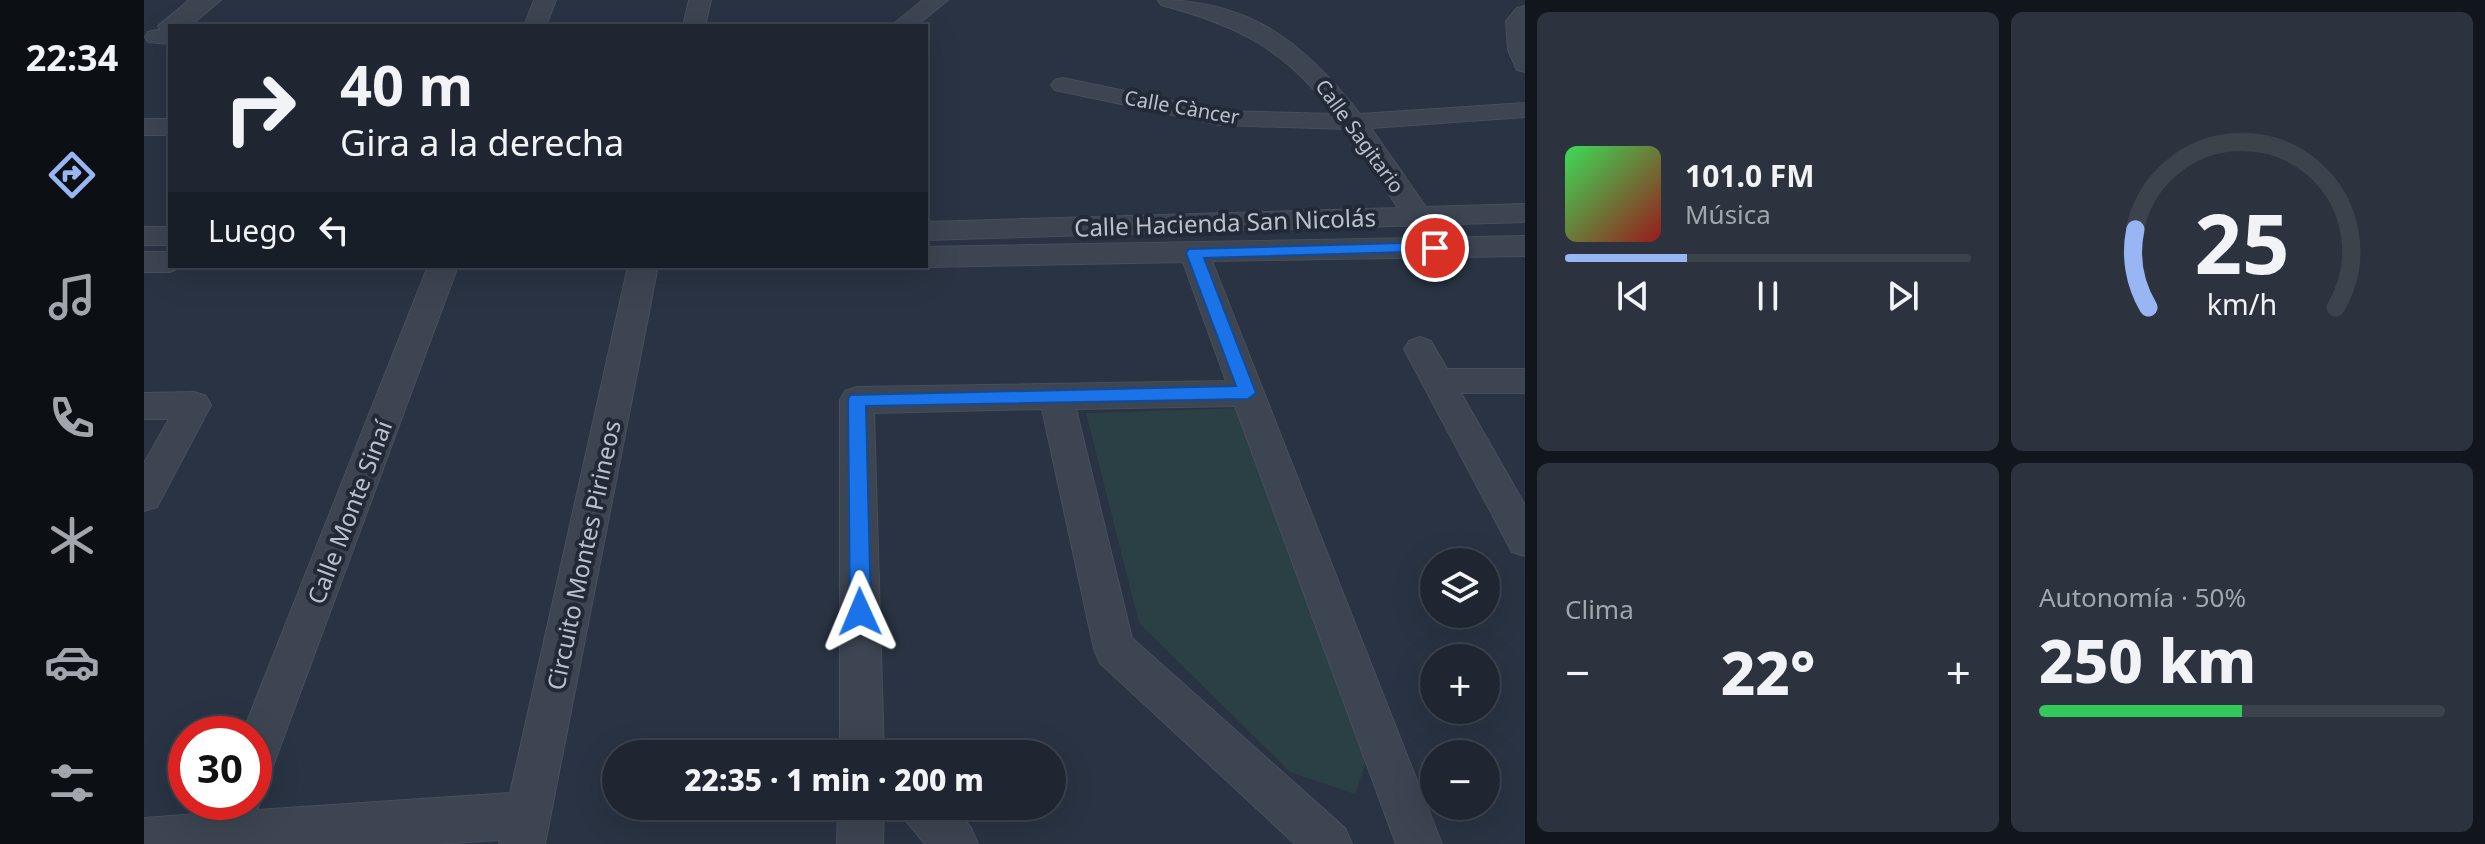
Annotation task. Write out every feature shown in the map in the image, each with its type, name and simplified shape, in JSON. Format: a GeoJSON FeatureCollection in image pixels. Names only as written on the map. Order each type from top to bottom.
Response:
{"type":"FeatureCollection","features":[{"type":"Feature","properties":{"kind":"street"},"geometry":{"type":"LineString","coordinates":[[162,26],[207,0]]}},
{"type":"Feature","properties":{"kind":"street"},"geometry":{"type":"LineString","coordinates":[[536,24],[545,0]]}},
{"type":"Feature","properties":{"kind":"street"},"geometry":{"type":"LineString","coordinates":[[694,24],[700,0]]}},
{"type":"Feature","properties":{"kind":"street"},"geometry":{"type":"LineString","coordinates":[[905,24],[936,0]]}},
{"type":"Feature","properties":{"kind":"street","name":"Calle Sagitario"},"geometry":{"type":"LineString","coordinates":[[1169,0],[1216,13],[1273,39],[1315,75],[1418,216]]}},
{"type":"Feature","properties":{"kind":"street"},"geometry":{"type":"LineString","coordinates":[[1525,13],[1517,21],[1519,50],[1525,65]]}},
{"type":"Feature","properties":{"kind":"street","name":"Calle Càncer"},"geometry":{"type":"LineString","coordinates":[[1063,85],[1220,118],[1351,122],[1525,110]]}},
{"type":"Feature","properties":{"kind":"street"},"geometry":{"type":"LineString","coordinates":[[144,127],[168,127]]}},
{"type":"Feature","properties":{"kind":"street","name":"Calle Hacienda San Nicolás"},"geometry":{"type":"LineString","coordinates":[[928,231],[1525,213]]}},
{"type":"Feature","properties":{"kind":"street"},"geometry":{"type":"LineString","coordinates":[[144,236],[168,236]]}},
{"type":"Feature","properties":{"kind":"street","name":"Calle Hacienda San Nicolás"},"geometry":{"type":"LineString","coordinates":[[928,257],[1525,246]]}},
{"type":"Feature","properties":{"kind":"street"},"geometry":{"type":"LineString","coordinates":[[1194,253],[1419,844]]}},
{"type":"Feature","properties":{"kind":"street"},"geometry":{"type":"LineString","coordinates":[[144,262],[168,262]]}},
{"type":"Feature","properties":{"kind":"street","name":"Calle Monte Sinaí"},"geometry":{"type":"LineString","coordinates":[[270,716],[442,268]]}},
{"type":"Feature","properties":{"kind":"street","name":"Circuito Montes Pirineos"},"geometry":{"type":"LineString","coordinates":[[525,830],[643,268]]}},
{"type":"Feature","properties":{"kind":"street"},"geometry":{"type":"LineString","coordinates":[[1420,349],[1525,540]]}},
{"type":"Feature","properties":{"kind":"street"},"geometry":{"type":"LineString","coordinates":[[1437,381],[1525,381]]}},
{"type":"Feature","properties":{"kind":"street"},"geometry":{"type":"LineString","coordinates":[[868,740],[857,400],[1248,393]]}},
{"type":"Feature","properties":{"kind":"street"},"geometry":{"type":"LineString","coordinates":[[1056,395],[1114,649],[1329,844]]}},
{"type":"Feature","properties":{"kind":"street"},"geometry":{"type":"LineString","coordinates":[[144,406],[194,405],[144,496]]}},
{"type":"Feature","properties":{"kind":"street"},"geometry":{"type":"LineString","coordinates":[[144,841],[226,820]]}},
{"type":"Feature","properties":{"kind":"street"},"geometry":{"type":"LineString","coordinates":[[257,820],[525,830]]}},
{"type":"Feature","properties":{"kind":"street"},"geometry":{"type":"LineString","coordinates":[[860,844],[861,820]]}},
{"type":"Feature","properties":{"kind":"street"},"geometry":{"type":"LineString","coordinates":[[935,820],[955,844]]}},
{"type":"Feature","properties":{"kind":"green space"},"geometry":{"type":"Polygon","coordinates":[[[1244,408],[1367,759],[1355,794],[1290,772],[1139,623],[1086,413],[1244,408]]]}},
{"type":"Feature","properties":{"kind":"route"},"geometry":{"type":"LineString","coordinates":[[860,612],[857,400],[1248,393],[1194,253],[1435,248]]}}]}
